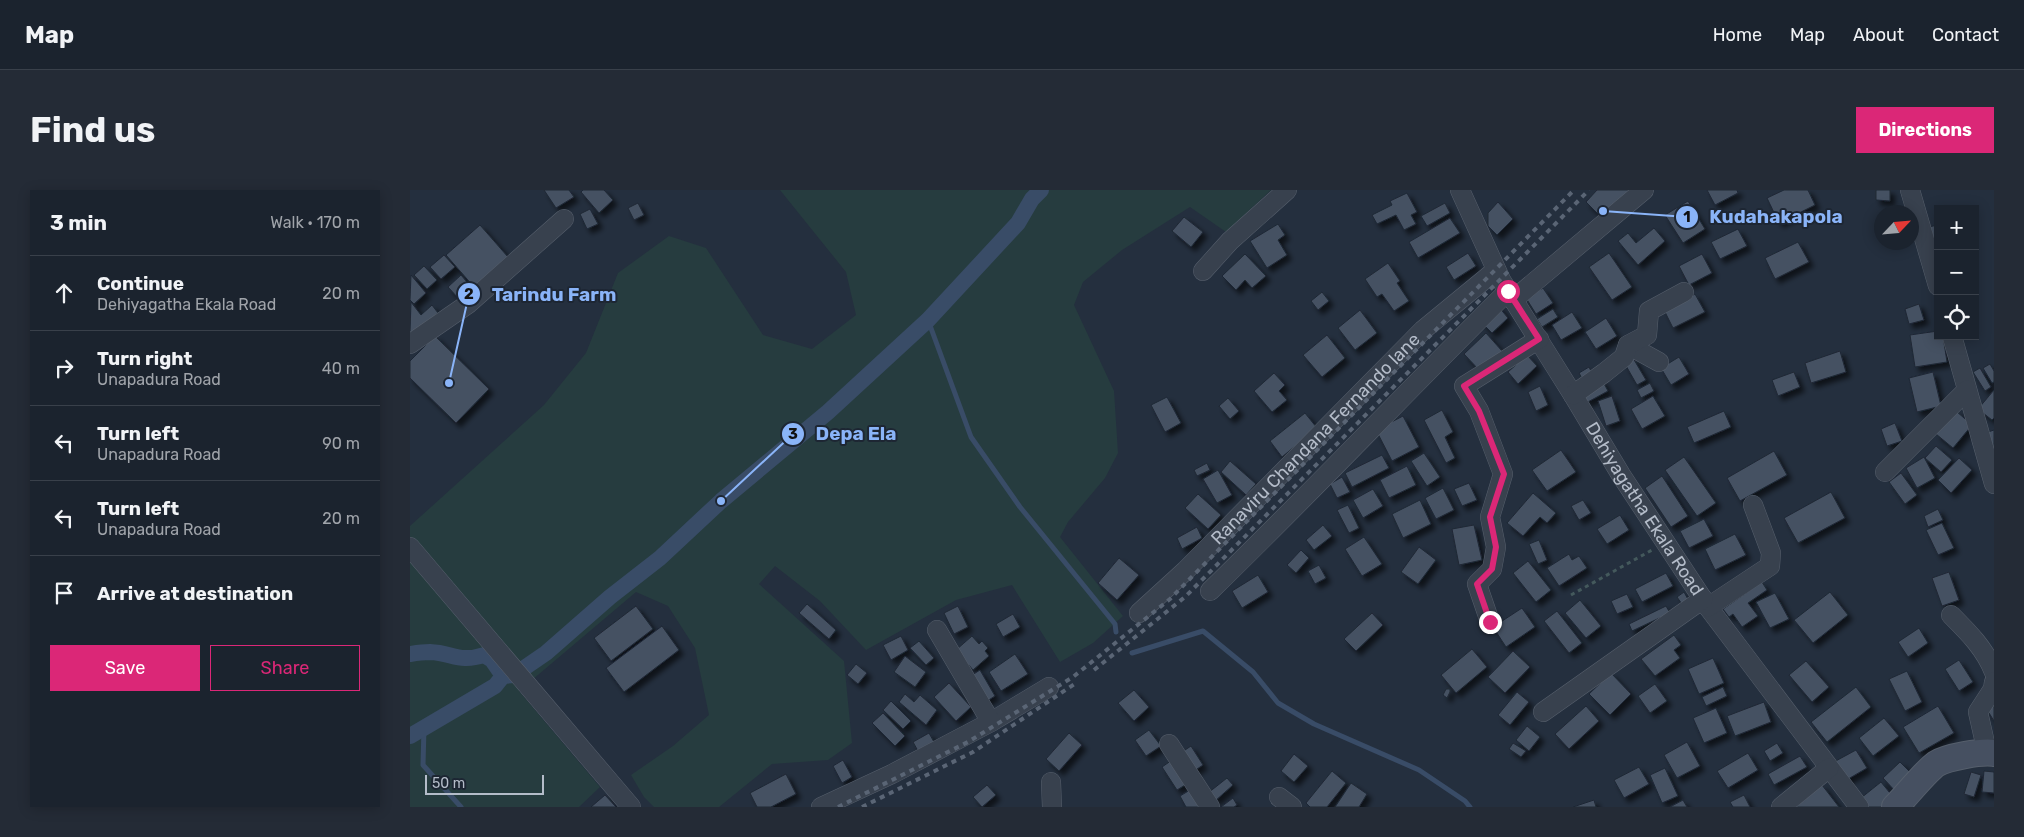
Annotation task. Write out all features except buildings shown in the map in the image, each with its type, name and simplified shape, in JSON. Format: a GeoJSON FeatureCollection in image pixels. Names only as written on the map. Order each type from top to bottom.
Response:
{"type":"FeatureCollection","features":[{"type":"Feature","properties":{"kind":"street"},"geometry":{"type":"LineString","coordinates":[[1203,271],[1230,241],[1287,190]]}},
{"type":"Feature","properties":{"kind":"street","name":"Dehiyagatha Ekala Road"},"geometry":{"type":"LineString","coordinates":[[1460,190],[1496,270],[1510,295],[1574,395],[1621,475],[1706,603],[1859,807]]}},
{"type":"Feature","properties":{"kind":"street"},"geometry":{"type":"LineString","coordinates":[[1210,591],[1298,506],[1414,384],[1510,295],[1644,190]]}},
{"type":"Feature","properties":{"kind":"street"},"geometry":{"type":"LineString","coordinates":[[1910,190],[1934,272]]}},
{"type":"Feature","properties":{"kind":"street"},"geometry":{"type":"LineString","coordinates":[[410,344],[468,304],[564,219]]}},
{"type":"Feature","properties":{"kind":"street","name":"Ranaviru Chandana Fernando lane"},"geometry":{"type":"LineString","coordinates":[[1139,612],[1185,571],[1422,330],[1496,270]]}},
{"type":"Feature","properties":{"kind":"street"},"geometry":{"type":"LineString","coordinates":[[1574,395],[1624,357],[1628,345],[1647,335],[1649,311],[1684,292]]}},
{"type":"Feature","properties":{"kind":"street"},"geometry":{"type":"LineString","coordinates":[[1490,622],[1477,584],[1492,569],[1496,547],[1490,517],[1504,474],[1479,411],[1464,386],[1539,339]]}},
{"type":"Feature","properties":{"kind":"street"},"geometry":{"type":"LineString","coordinates":[[1953,340],[1994,484]]}},
{"type":"Feature","properties":{"kind":"street"},"geometry":{"type":"LineString","coordinates":[[1628,345],[1659,362]]}},
{"type":"Feature","properties":{"kind":"street"},"geometry":{"type":"LineString","coordinates":[[1885,472],[1967,390]]}},
{"type":"Feature","properties":{"kind":"street"},"geometry":{"type":"LineString","coordinates":[[1543,712],[1706,603],[1770,566],[1771,553],[1752,504]]}},
{"type":"Feature","properties":{"kind":"street"},"geometry":{"type":"LineString","coordinates":[[410,546],[631,807]]}},
{"type":"Feature","properties":{"kind":"street"},"geometry":{"type":"LineString","coordinates":[[1952,615],[1988,657],[1994,672]]}},
{"type":"Feature","properties":{"kind":"street"},"geometry":{"type":"LineString","coordinates":[[937,630],[991,722]]}},
{"type":"Feature","properties":{"kind":"street"},"geometry":{"type":"LineString","coordinates":[[1895,807],[1937,764],[1956,757],[1991,752],[1978,712],[1993,689],[1994,682]]}},
{"type":"Feature","properties":{"kind":"street"},"geometry":{"type":"LineString","coordinates":[[821,807],[892,774],[991,722],[1049,687]]}},
{"type":"Feature","properties":{"kind":"street"},"geometry":{"type":"LineString","coordinates":[[1169,744],[1210,807]]}},
{"type":"Feature","properties":{"kind":"street"},"geometry":{"type":"LineString","coordinates":[[1781,807],[1830,768]]}},
{"type":"Feature","properties":{"kind":"street"},"geometry":{"type":"LineString","coordinates":[[1051,782],[1052,807]]}},
{"type":"Feature","properties":{"kind":"path"},"geometry":{"type":"LineString","coordinates":[[1571,595],[1666,543]]}},
{"type":"Feature","properties":{"kind":"green space"},"geometry":{"type":"Polygon","coordinates":[[[780,190],[1271,190],[1226,232],[1190,207],[1122,250],[1083,282],[1074,305],[1114,391],[1118,453],[1105,478],[1068,522],[1060,537],[1123,616],[1093,643],[1060,662],[1012,585],[956,600],[866,650],[820,601],[775,566],[759,584],[844,661],[852,743],[828,760],[772,764],[719,807],[654,807],[644,797],[631,775],[673,746],[709,715],[695,648],[668,606],[636,592],[519,691],[600,787],[579,807],[410,807],[410,526],[544,405],[586,353],[618,273],[669,236],[706,248],[763,335],[812,349],[856,315],[846,272],[780,190]]]}},
{"type":"Feature","properties":{"kind":"waterway"},"geometry":{"type":"LineString","coordinates":[[410,736],[495,686],[503,676],[514,675],[546,653],[610,597],[660,558],[721,501],[828,412],[928,320],[1018,223],[1032,199],[1041,190]]}},
{"type":"Feature","properties":{"kind":"waterway"},"geometry":{"type":"LineString","coordinates":[[928,320],[971,437],[1020,507],[1115,624],[1116,632]]}},
{"type":"Feature","properties":{"kind":"waterway"},"geometry":{"type":"LineString","coordinates":[[1132,653],[1203,631],[1253,672],[1278,703],[1314,724],[1419,770],[1465,801],[1470,807]]}},
{"type":"Feature","properties":{"kind":"waterway"},"geometry":{"type":"LineString","coordinates":[[410,654],[430,652],[462,658],[484,655],[492,660],[503,676]]}},
{"type":"Feature","properties":{"kind":"waterway"},"geometry":{"type":"LineString","coordinates":[[424,728],[423,765],[461,807]]}},
{"type":"Feature","properties":{"kind":"railway"},"geometry":{"type":"LineString","coordinates":[[838,807],[968,742],[1073,677],[1170,599],[1574,190]]}},
{"type":"Feature","properties":{"kind":"railway"},"geometry":{"type":"LineString","coordinates":[[1094,670],[1185,597],[1589,190]]}},
{"type":"Feature","properties":{"kind":"railway"},"geometry":{"type":"LineString","coordinates":[[862,807],[973,752],[1076,683]]}},
{"type":"Feature","properties":{"kind":"place","name":"Kudahakapola"},"geometry":{"type":"Point","coordinates":[1603,211]}},
{"type":"Feature","properties":{"kind":"place","name":"Tarindu Farm"},"geometry":{"type":"Point","coordinates":[449,383]}},
{"type":"Feature","properties":{"kind":"place","name":"Depa Ela"},"geometry":{"type":"Point","coordinates":[721,501]}},
{"type":"Feature","properties":{"kind":"route"},"geometry":{"type":"LineString","coordinates":[[1490,622],[1477,584],[1492,569],[1496,547],[1490,517],[1504,474],[1479,411],[1464,386],[1539,339],[1508,291]]}}]}
